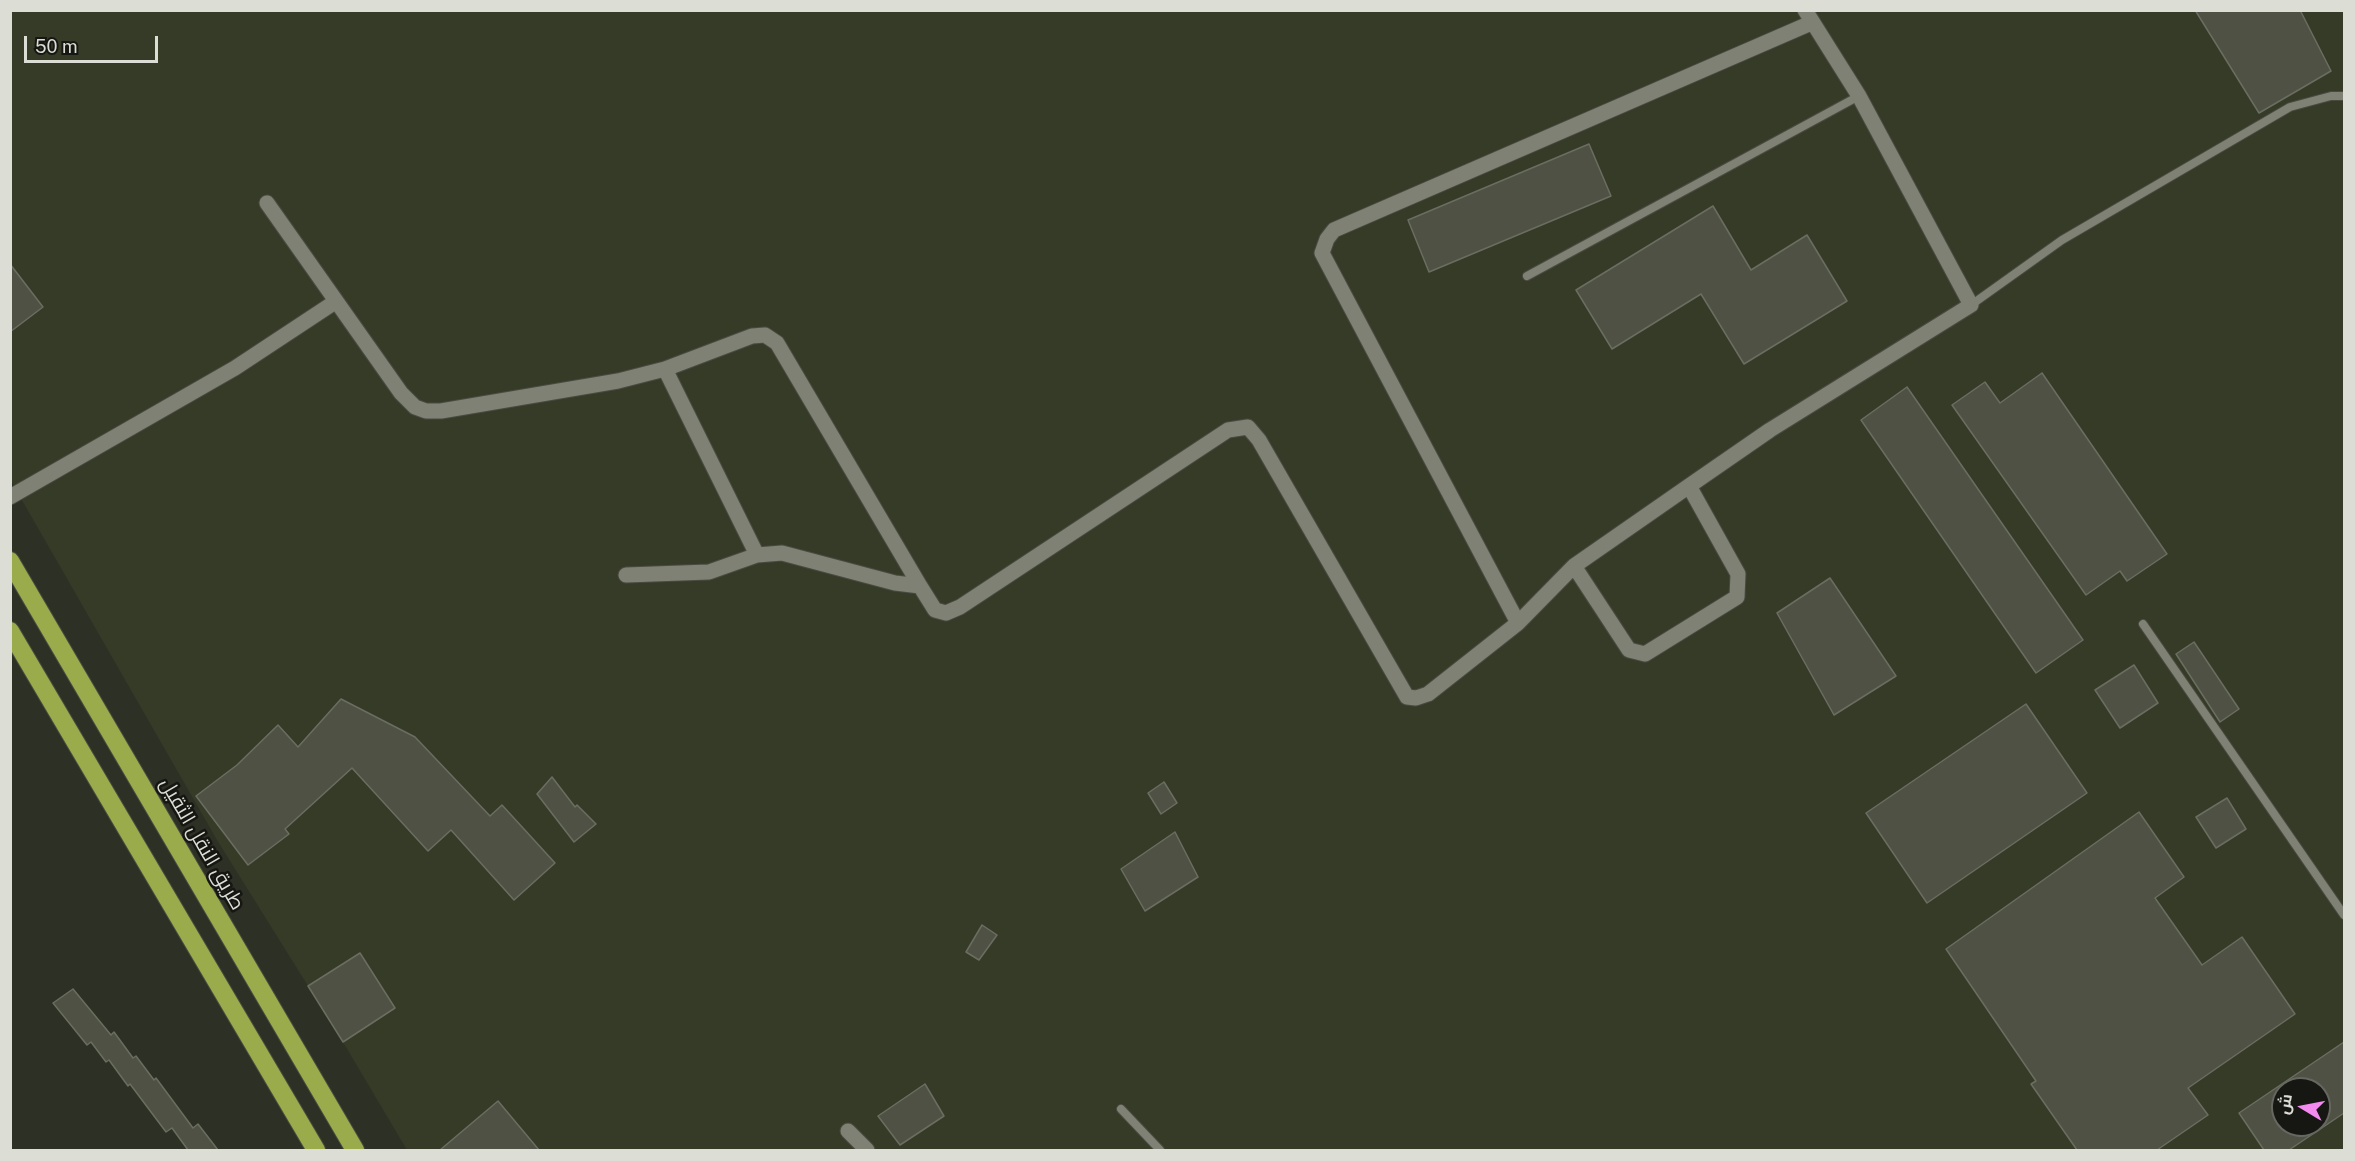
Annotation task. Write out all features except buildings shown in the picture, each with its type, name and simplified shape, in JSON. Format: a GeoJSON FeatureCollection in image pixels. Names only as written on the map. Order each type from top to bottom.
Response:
{"type":"FeatureCollection","features":[{"type":"Feature","properties":{"kind":"highway","name":"طريق النقل الثقيل"},"geometry":{"type":"LineString","coordinates":[[10,561],[355,1150]]}},
{"type":"Feature","properties":{"kind":"highway"},"geometry":{"type":"LineString","coordinates":[[10,630],[316,1150]]}},
{"type":"Feature","properties":{"kind":"street"},"geometry":{"type":"LineString","coordinates":[[267,203],[401,393],[415,407],[426,411],[441,411],[606,383],[665,369],[752,336],[765,335],[777,343],[934,610],[946,613],[960,607],[1227,430],[1248,427],[1259,440],[1407,697],[1416,698],[1428,694],[1518,623],[1574,566],[1770,430],[1971,305],[1859,96],[1808,16],[1334,230],[1327,239],[1322,253],[1518,623]]}},
{"type":"Feature","properties":{"kind":"street"},"geometry":{"type":"LineString","coordinates":[[10,497],[235,368],[335,302]]}},
{"type":"Feature","properties":{"kind":"street"},"geometry":{"type":"LineString","coordinates":[[665,369],[757,555]]}},
{"type":"Feature","properties":{"kind":"street"},"geometry":{"type":"LineString","coordinates":[[1574,566],[1629,650],[1645,654],[1737,597],[1738,574],[1689,486]]}},
{"type":"Feature","properties":{"kind":"street"},"geometry":{"type":"LineString","coordinates":[[626,575],[709,573],[757,555],[782,553],[896,583],[920,586]]}},
{"type":"Feature","properties":{"kind":"street"},"geometry":{"type":"LineString","coordinates":[[848,1131],[867,1150]]}},
{"type":"Feature","properties":{"kind":"lane"},"geometry":{"type":"LineString","coordinates":[[1527,276],[1859,96]]}},
{"type":"Feature","properties":{"kind":"lane"},"geometry":{"type":"LineString","coordinates":[[1971,305],[2062,240],[2290,107],[2331,96],[2344,96]]}},
{"type":"Feature","properties":{"kind":"lane"},"geometry":{"type":"LineString","coordinates":[[2143,624],[2344,915]]}},
{"type":"Feature","properties":{"kind":"lane"},"geometry":{"type":"LineString","coordinates":[[1121,1109],[1160,1150]]}},
{"type":"Feature","properties":{"kind":"shaded area"},"geometry":{"type":"Polygon","coordinates":[[[10,11],[2344,11],[2344,1150],[407,1150],[343,1042],[217,840],[11,481],[10,11]]]}}]}
